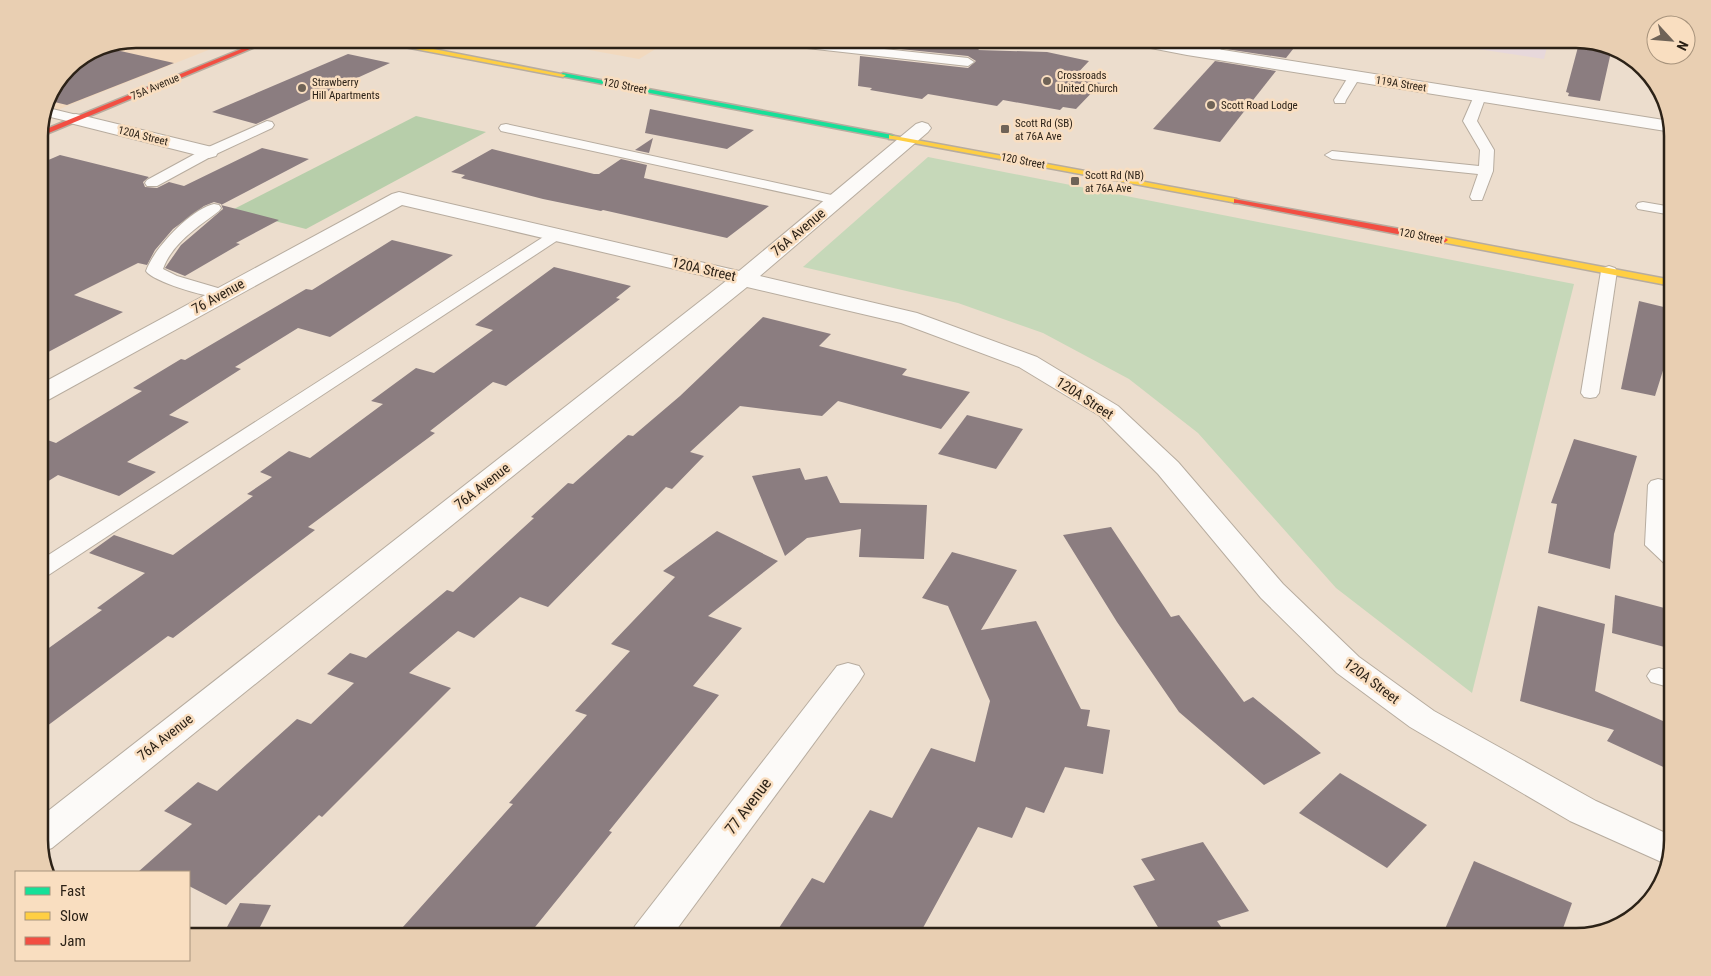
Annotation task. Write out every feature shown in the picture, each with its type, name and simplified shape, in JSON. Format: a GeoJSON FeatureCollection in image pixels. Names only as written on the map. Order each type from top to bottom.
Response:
{"type":"FeatureCollection","features":[{"type":"Feature","properties":{"kind":"main road","name":"75A Avenue"},"geometry":{"type":"LineString","coordinates":[[48,131],[249,48]]}},
{"type":"Feature","properties":{"kind":"main road","name":"120 Street"},"geometry":{"type":"LineString","coordinates":[[426,48],[919,131],[1663,281]]}},
{"type":"Feature","properties":{"kind":"main road"},"geometry":{"type":"LineString","coordinates":[[1609,271],[1614,268],[1631,268],[1663,274]]}},
{"type":"Feature","properties":{"kind":"street","name":"119A Street"},"geometry":{"type":"LineString","coordinates":[[1220,48],[1354,76],[1480,96],[1662,119]]}},
{"type":"Feature","properties":{"kind":"street","name":"120A Street"},"geometry":{"type":"LineString","coordinates":[[76,119],[209,152]]}},
{"type":"Feature","properties":{"kind":"street","name":"76A Avenue"},"geometry":{"type":"LineString","coordinates":[[48,831],[744,278],[919,131]]}},
{"type":"Feature","properties":{"kind":"street","name":"120A Street"},"geometry":{"type":"LineString","coordinates":[[399,198],[744,278],[918,321],[1028,362],[1109,411],[1168,468],[1272,591],[1348,665],[1422,719],[1583,811],[1663,849]]}},
{"type":"Feature","properties":{"kind":"street","name":"76 Avenue"},"geometry":{"type":"LineString","coordinates":[[48,390],[399,198]]}},
{"type":"Feature","properties":{"kind":"street","name":"77 Avenue"},"geometry":{"type":"LineString","coordinates":[[656,928],[848,674]]}},
{"type":"Feature","properties":{"kind":"lane"},"geometry":{"type":"LineString","coordinates":[[843,48],[968,62]]}},
{"type":"Feature","properties":{"kind":"lane"},"geometry":{"type":"LineString","coordinates":[[1340,100],[1354,76]]}},
{"type":"Feature","properties":{"kind":"lane"},"geometry":{"type":"LineString","coordinates":[[1477,197],[1486,171],[1487,150],[1470,121],[1480,96]]}},
{"type":"Feature","properties":{"kind":"lane"},"geometry":{"type":"LineString","coordinates":[[51,113],[76,119]]}},
{"type":"Feature","properties":{"kind":"lane"},"geometry":{"type":"LineString","coordinates":[[152,183],[209,152],[267,125]]}},
{"type":"Feature","properties":{"kind":"lane"},"geometry":{"type":"LineString","coordinates":[[506,128],[836,200]]}},
{"type":"Feature","properties":{"kind":"lane"},"geometry":{"type":"LineString","coordinates":[[1332,155],[1486,171]]}},
{"type":"Feature","properties":{"kind":"lane"},"geometry":{"type":"LineString","coordinates":[[1643,206],[1663,209]]}},
{"type":"Feature","properties":{"kind":"lane"},"geometry":{"type":"LineString","coordinates":[[214,208],[166,249],[156,261],[154,271],[171,279],[222,294]]}},
{"type":"Feature","properties":{"kind":"lane"},"geometry":{"type":"LineString","coordinates":[[48,565],[556,235]]}},
{"type":"Feature","properties":{"kind":"lane"},"geometry":{"type":"LineString","coordinates":[[1590,393],[1609,271]]}},
{"type":"Feature","properties":{"kind":"lane"},"geometry":{"type":"LineString","coordinates":[[1664,486],[1658,485],[1656,545],[1664,551]]}},
{"type":"Feature","properties":{"kind":"shaded area"},"geometry":{"type":"Polygon","coordinates":[[[124,48],[213,48],[51,112],[59,92],[73,73],[87,62],[107,52],[124,48]]]}},
{"type":"Feature","properties":{"kind":"shaded area"},"geometry":{"type":"Polygon","coordinates":[[[578,48],[657,48],[639,59],[578,48]]]}},
{"type":"Feature","properties":{"kind":"shaded area"},"geometry":{"type":"Polygon","coordinates":[[[1471,48],[1547,48],[1544,59],[1471,48]]]}},
{"type":"Feature","properties":{"kind":"green space"},"geometry":{"type":"Polygon","coordinates":[[[416,116],[486,132],[306,229],[232,210],[416,116]]]}},
{"type":"Feature","properties":{"kind":"green space"},"geometry":{"type":"Polygon","coordinates":[[[928,157],[1574,284],[1472,693],[1336,588],[1198,433],[1129,379],[1043,333],[958,303],[803,267],[928,157]]]}},
{"type":"Feature","properties":{"kind":"building"},"geometry":{"type":"Polygon","coordinates":[[[890,48],[980,48],[978,50],[1047,52],[1089,61],[1072,79],[1101,83],[1076,109],[1063,107],[1060,110],[1003,100],[997,106],[928,94],[922,99],[870,90],[872,88],[858,86],[860,56],[968,68],[976,61],[968,56],[890,48]]]}},
{"type":"Feature","properties":{"kind":"building"},"geometry":{"type":"Polygon","coordinates":[[[1227,48],[1294,48],[1286,58],[1227,48]]]}},
{"type":"Feature","properties":{"kind":"building"},"geometry":{"type":"Polygon","coordinates":[[[1578,48],[1590,49],[1610,55],[1600,101],[1568,96],[1569,93],[1566,92],[1578,48]]]}},
{"type":"Feature","properties":{"kind":"building"},"geometry":{"type":"Polygon","coordinates":[[[115,50],[174,63],[67,105],[54,102],[62,87],[73,73],[87,62],[107,52],[115,50]]]}},
{"type":"Feature","properties":{"kind":"building","name":"Strawberry Hill Apartments"},"geometry":{"type":"Polygon","coordinates":[[[348,54],[390,63],[256,124],[212,112],[348,54]]]}},
{"type":"Feature","properties":{"kind":"building","name":"Scott Road Lodge"},"geometry":{"type":"Polygon","coordinates":[[[1215,61],[1276,71],[1220,142],[1153,129],[1215,61]]]}},
{"type":"Feature","properties":{"kind":"building"},"geometry":{"type":"Polygon","coordinates":[[[650,109],[754,130],[727,149],[645,133],[650,109]]]}},
{"type":"Feature","properties":{"kind":"building"},"geometry":{"type":"Polygon","coordinates":[[[653,138],[649,153],[635,150],[653,138]]]}},
{"type":"Feature","properties":{"kind":"building"},"geometry":{"type":"Polygon","coordinates":[[[262,148],[309,159],[221,205],[214,202],[204,206],[173,229],[155,250],[147,265],[138,263],[74,295],[123,312],[48,352],[48,160],[60,155],[149,177],[143,182],[145,187],[157,188],[169,182],[184,186],[262,148]]]}},
{"type":"Feature","properties":{"kind":"building"},"geometry":{"type":"Polygon","coordinates":[[[492,149],[594,174],[599,174],[621,159],[647,165],[644,178],[769,206],[727,238],[603,210],[543,199],[461,178],[465,175],[451,172],[492,149]]]}},
{"type":"Feature","properties":{"kind":"building"},"geometry":{"type":"Polygon","coordinates":[[[221,205],[279,220],[236,243],[240,244],[185,276],[165,268],[181,245],[223,209],[221,205]]]}},
{"type":"Feature","properties":{"kind":"building"},"geometry":{"type":"Polygon","coordinates":[[[392,240],[453,255],[330,337],[298,328],[235,367],[241,369],[169,415],[189,422],[127,462],[156,472],[119,496],[58,475],[48,481],[48,440],[56,443],[142,391],[133,388],[181,359],[185,360],[306,289],[312,290],[392,240]]]}},
{"type":"Feature","properties":{"kind":"building"},"geometry":{"type":"Polygon","coordinates":[[[554,267],[631,286],[616,298],[620,299],[506,386],[493,382],[430,431],[435,433],[308,527],[315,530],[173,638],[168,636],[48,725],[48,649],[102,610],[97,608],[145,573],[89,553],[114,535],[173,555],[253,496],[247,494],[272,477],[260,472],[289,451],[310,458],[383,404],[371,401],[416,368],[434,373],[493,330],[475,325],[554,267]]]}},
{"type":"Feature","properties":{"kind":"building"},"geometry":{"type":"Polygon","coordinates":[[[1639,301],[1663,307],[1663,369],[1655,396],[1621,389],[1639,301]]]}},
{"type":"Feature","properties":{"kind":"building"},"geometry":{"type":"Polygon","coordinates":[[[763,317],[831,334],[819,346],[907,369],[902,375],[970,392],[941,429],[838,401],[822,416],[740,406],[690,452],[704,456],[672,489],[666,487],[548,607],[520,597],[474,638],[458,631],[409,673],[451,688],[322,817],[319,815],[226,905],[190,887],[190,871],[139,871],[192,824],[164,811],[198,782],[217,791],[297,719],[311,724],[354,683],[327,674],[350,653],[366,658],[447,590],[453,592],[534,518],[531,517],[568,483],[573,484],[628,435],[633,436],[680,396],[763,317]]]}},
{"type":"Feature","properties":{"kind":"building"},"geometry":{"type":"Polygon","coordinates":[[[967,415],[1023,429],[996,469],[938,454],[967,415]]]}},
{"type":"Feature","properties":{"kind":"building"},"geometry":{"type":"Polygon","coordinates":[[[1574,439],[1637,456],[1614,534],[1610,569],[1548,553],[1557,504],[1551,503],[1574,439]]]}},
{"type":"Feature","properties":{"kind":"building"},"geometry":{"type":"Polygon","coordinates":[[[800,468],[805,480],[827,476],[840,503],[927,505],[924,559],[859,557],[861,529],[807,538],[785,556],[752,476],[800,468]]]}},
{"type":"Feature","properties":{"kind":"building"},"geometry":{"type":"Polygon","coordinates":[[[1111,527],[1171,617],[1179,615],[1244,702],[1253,697],[1321,753],[1264,785],[1179,712],[1117,622],[1063,535],[1111,527]]]}},
{"type":"Feature","properties":{"kind":"building"},"geometry":{"type":"Polygon","coordinates":[[[717,531],[778,561],[708,616],[742,628],[693,686],[719,695],[609,831],[612,832],[534,928],[402,928],[513,804],[509,803],[587,715],[575,711],[630,651],[611,644],[675,577],[663,571],[717,531]]]}},
{"type":"Feature","properties":{"kind":"building"},"geometry":{"type":"Polygon","coordinates":[[[952,552],[1017,570],[981,630],[1036,621],[1081,709],[1090,710],[1087,726],[1110,730],[1103,774],[1065,767],[1044,813],[1026,807],[1012,838],[978,827],[923,928],[779,928],[812,878],[824,883],[870,810],[892,818],[931,748],[975,762],[990,701],[948,606],[922,598],[952,552]]]}},
{"type":"Feature","properties":{"kind":"building"},"geometry":{"type":"Polygon","coordinates":[[[1615,595],[1664,608],[1664,647],[1612,633],[1615,595]]]}},
{"type":"Feature","properties":{"kind":"building"},"geometry":{"type":"Polygon","coordinates":[[[1538,606],[1605,624],[1595,691],[1664,721],[1664,767],[1607,741],[1614,730],[1520,701],[1538,606]]]}},
{"type":"Feature","properties":{"kind":"building"},"geometry":{"type":"Polygon","coordinates":[[[1340,773],[1427,825],[1387,868],[1299,813],[1340,773]]]}},
{"type":"Feature","properties":{"kind":"building"},"geometry":{"type":"Polygon","coordinates":[[[1203,842],[1249,911],[1217,921],[1222,928],[1159,928],[1133,886],[1155,880],[1141,859],[1203,842]]]}},
{"type":"Feature","properties":{"kind":"building"},"geometry":{"type":"Polygon","coordinates":[[[1474,861],[1572,903],[1563,928],[1445,928],[1474,861]]]}},
{"type":"Feature","properties":{"kind":"building"},"geometry":{"type":"Polygon","coordinates":[[[240,903],[271,905],[260,928],[227,927],[240,903]]]}},
{"type":"Feature","properties":{"kind":"traffic: fast"},"geometry":{"type":"LineString","coordinates":[[563,75],[892,137]]}},
{"type":"Feature","properties":{"kind":"traffic: slow"},"geometry":{"type":"LineString","coordinates":[[420,48],[563,75]]}},
{"type":"Feature","properties":{"kind":"traffic: slow"},"geometry":{"type":"LineString","coordinates":[[892,137],[1237,201]]}},
{"type":"Feature","properties":{"kind":"traffic: slow"},"geometry":{"type":"LineString","coordinates":[[1444,240],[1663,281]]}},
{"type":"Feature","properties":{"kind":"traffic: jam"},"geometry":{"type":"LineString","coordinates":[[48,131],[249,48]]}},
{"type":"Feature","properties":{"kind":"traffic: jam"},"geometry":{"type":"LineString","coordinates":[[1237,201],[1444,240]]}},
{"type":"Feature","properties":{"kind":"place","name":"Crossroads United Church"},"geometry":{"type":"Point","coordinates":[1047,81]}},
{"type":"Feature","properties":{"kind":"place","name":"Strawberry Hill Apartments"},"geometry":{"type":"Point","coordinates":[302,88]}},
{"type":"Feature","properties":{"kind":"place","name":"Scott Road Lodge"},"geometry":{"type":"Point","coordinates":[1211,105]}},
{"type":"Feature","properties":{"kind":"place","name":"Scott Rd (SB) at 76A Ave"},"geometry":{"type":"Point","coordinates":[1005,129]}},
{"type":"Feature","properties":{"kind":"place","name":"Scott Rd (NB) at 76A Ave"},"geometry":{"type":"Point","coordinates":[1075,181]}}]}
